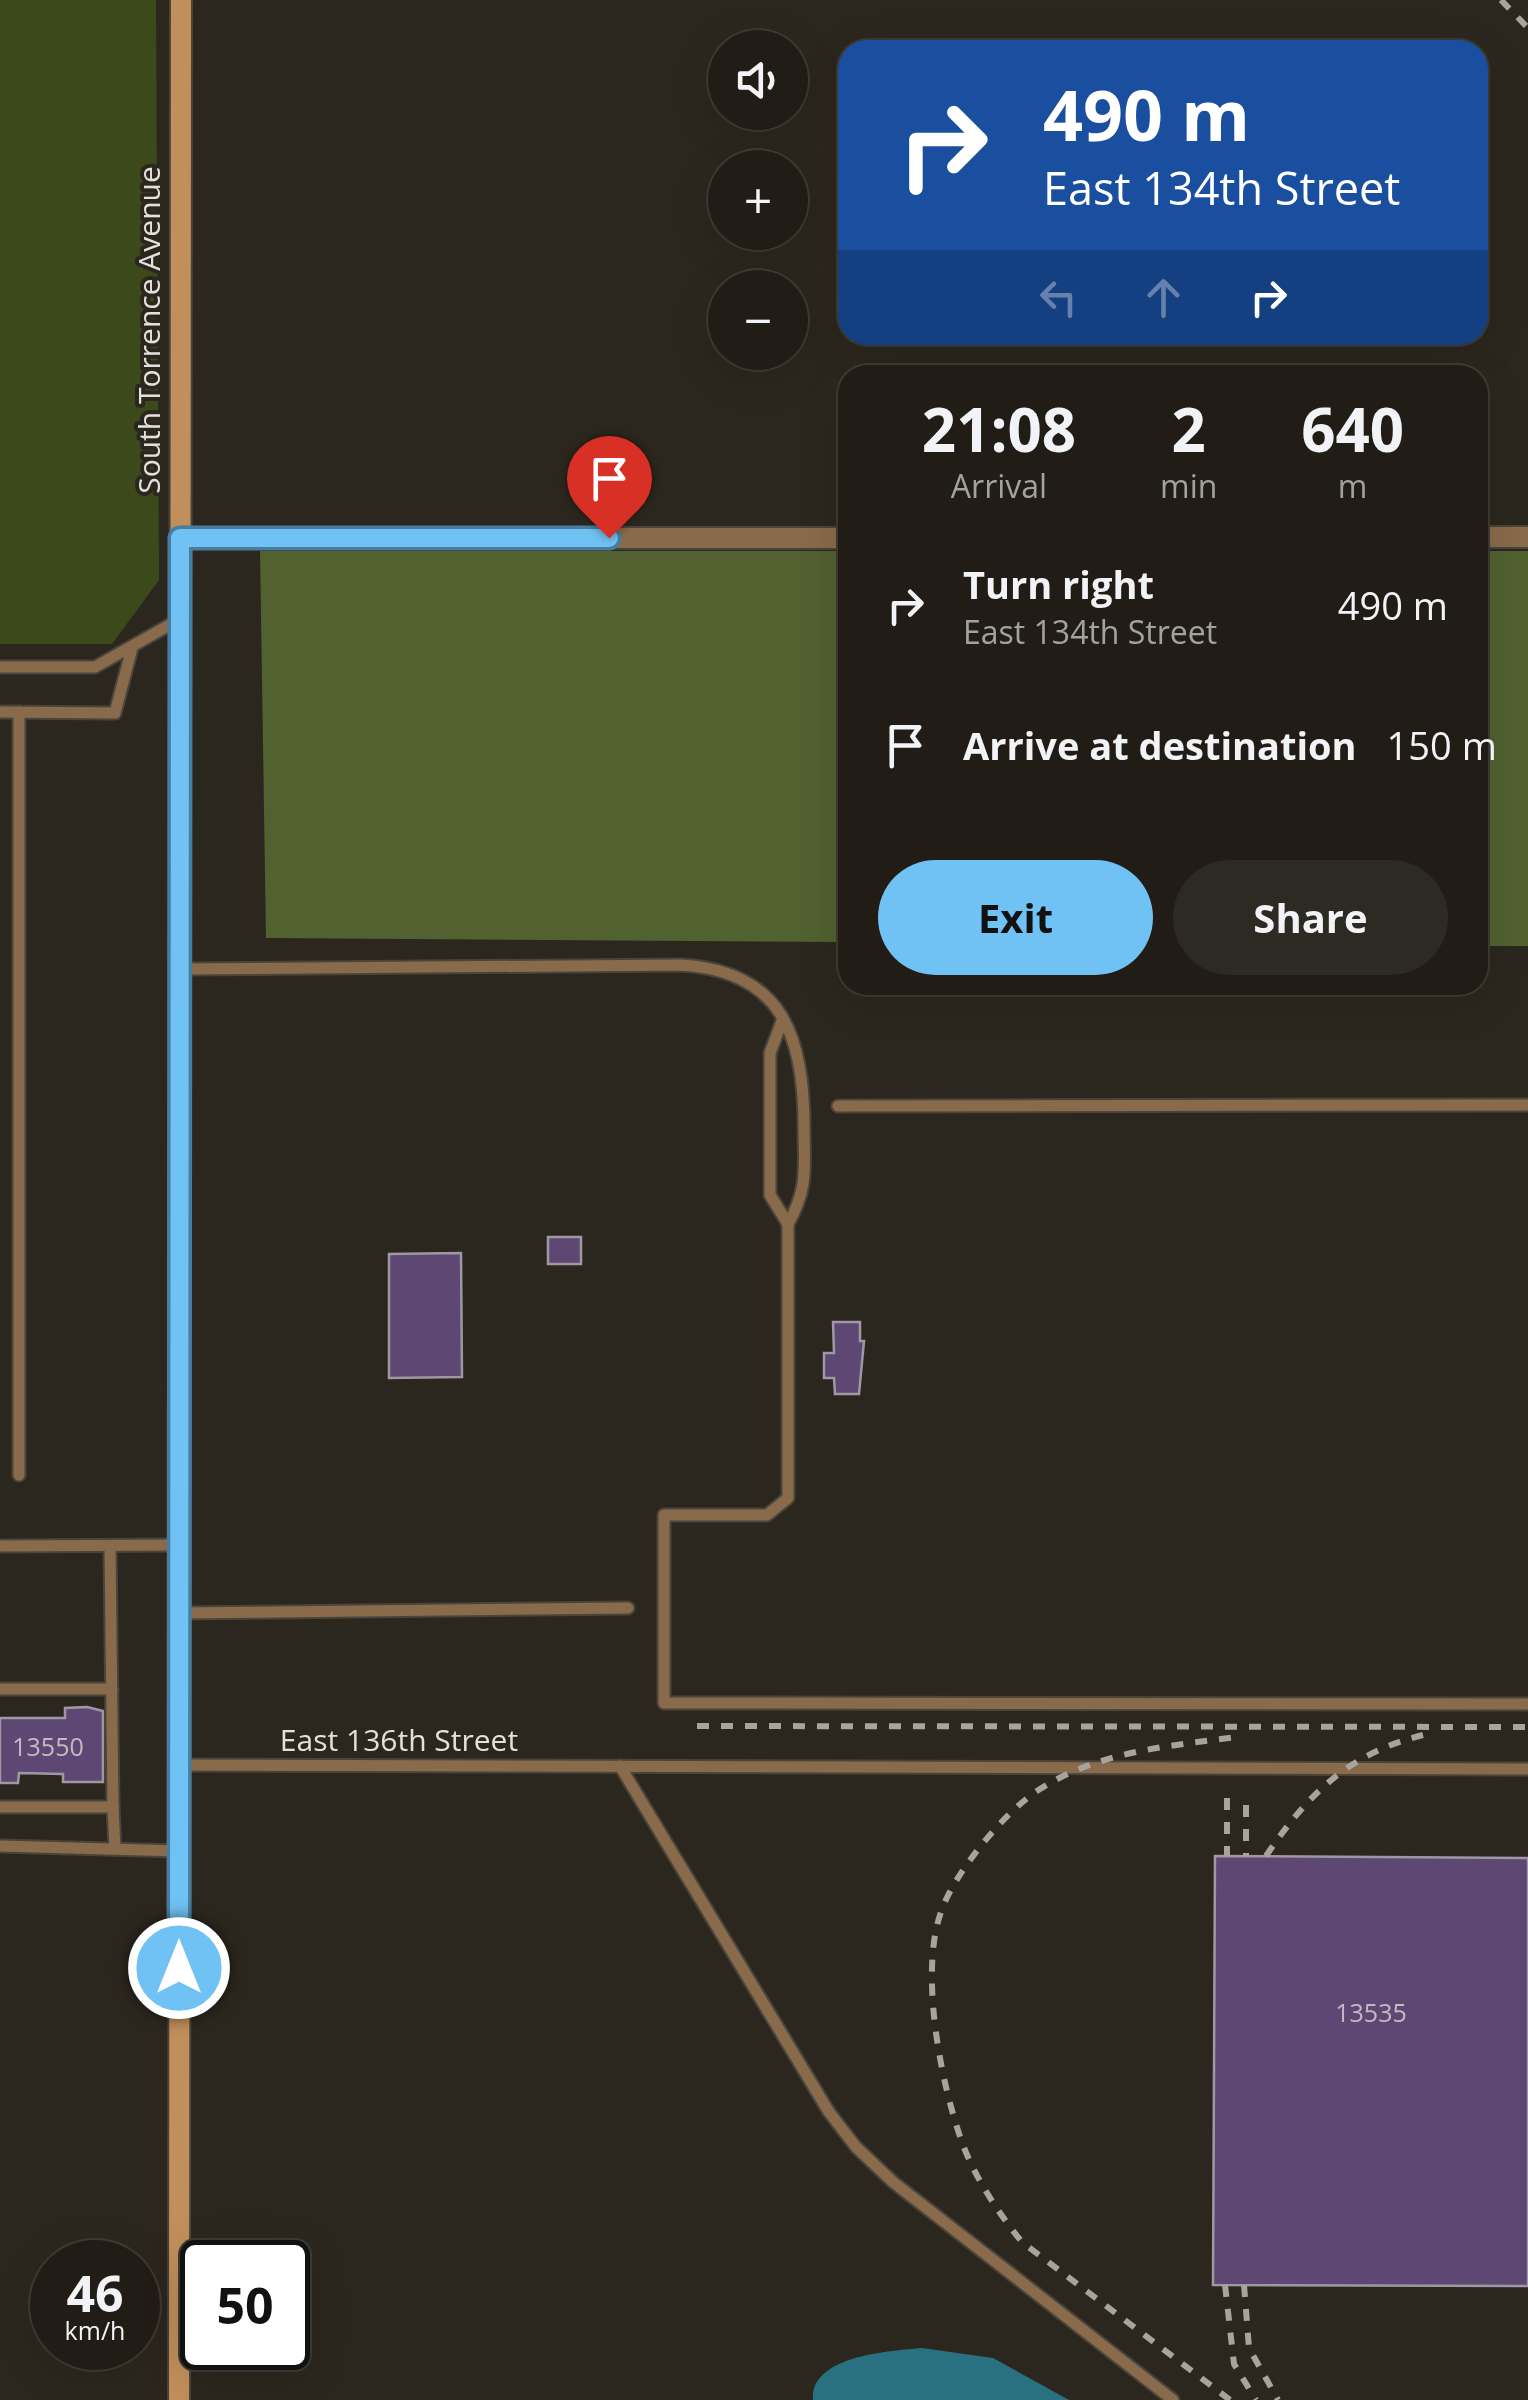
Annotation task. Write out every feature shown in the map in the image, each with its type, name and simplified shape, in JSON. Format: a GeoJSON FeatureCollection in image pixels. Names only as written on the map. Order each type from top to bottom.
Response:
{"type":"FeatureCollection","features":[{"type":"Feature","properties":{"kind":"main road","name":"South Torrence Avenue"},"geometry":{"type":"LineString","coordinates":[[179,2400],[180,0]]}},
{"type":"Feature","properties":{"kind":"street"},"geometry":{"type":"LineString","coordinates":[[1488,537],[1528,537]]}},
{"type":"Feature","properties":{"kind":"street"},"geometry":{"type":"LineString","coordinates":[[180,538],[838,538]]}},
{"type":"Feature","properties":{"kind":"lane"},"geometry":{"type":"LineString","coordinates":[[0,667],[95,667],[180,619]]}},
{"type":"Feature","properties":{"kind":"lane"},"geometry":{"type":"LineString","coordinates":[[0,712],[115,713],[132,648]]}},
{"type":"Feature","properties":{"kind":"lane"},"geometry":{"type":"LineString","coordinates":[[18,712],[19,1475]]}},
{"type":"Feature","properties":{"kind":"lane"},"geometry":{"type":"LineString","coordinates":[[179,969],[702,966],[741,977],[772,1001],[800,1052],[804,1073],[804,1196],[788,1224],[788,1498],[767,1515],[664,1514],[664,1703],[1528,1704]]}},
{"type":"Feature","properties":{"kind":"lane"},"geometry":{"type":"LineString","coordinates":[[782,1022],[770,1054],[770,1195],[788,1224]]}},
{"type":"Feature","properties":{"kind":"lane"},"geometry":{"type":"LineString","coordinates":[[838,1106],[1528,1105]]}},
{"type":"Feature","properties":{"kind":"lane"},"geometry":{"type":"LineString","coordinates":[[0,1546],[179,1545]]}},
{"type":"Feature","properties":{"kind":"lane"},"geometry":{"type":"LineString","coordinates":[[110,1546],[114,1849]]}},
{"type":"Feature","properties":{"kind":"lane"},"geometry":{"type":"LineString","coordinates":[[179,1612],[628,1608]]}},
{"type":"Feature","properties":{"kind":"lane"},"geometry":{"type":"LineString","coordinates":[[0,1689],[112,1689]]}},
{"type":"Feature","properties":{"kind":"lane","name":"East 136th Street"},"geometry":{"type":"LineString","coordinates":[[179,1766],[1528,1769]]}},
{"type":"Feature","properties":{"kind":"lane"},"geometry":{"type":"LineString","coordinates":[[620,1766],[829,2112],[856,2147],[893,2182],[1173,2400]]}},
{"type":"Feature","properties":{"kind":"lane"},"geometry":{"type":"LineString","coordinates":[[0,1807],[113,1807]]}},
{"type":"Feature","properties":{"kind":"lane"},"geometry":{"type":"LineString","coordinates":[[0,1846],[179,1851]]}},
{"type":"Feature","properties":{"kind":"green space"},"geometry":{"type":"Polygon","coordinates":[[[0,0],[156,0],[159,580],[112,644],[0,644],[0,0]]]}},
{"type":"Feature","properties":{"kind":"green space"},"geometry":{"type":"Polygon","coordinates":[[[260,551],[838,551],[838,942],[266,938],[260,551]]]}},
{"type":"Feature","properties":{"kind":"green space"},"geometry":{"type":"Polygon","coordinates":[[[1488,551],[1528,551],[1528,946],[1488,946],[1488,551]]]}},
{"type":"Feature","properties":{"kind":"water"},"geometry":{"type":"Polygon","coordinates":[[[922,2348],[993,2358],[1069,2400],[813,2400],[824,2373],[838,2365],[873,2354],[922,2348]]]}},
{"type":"Feature","properties":{"kind":"building"},"geometry":{"type":"Polygon","coordinates":[[[548,1237],[581,1237],[581,1264],[548,1264],[548,1237]]]}},
{"type":"Feature","properties":{"kind":"building"},"geometry":{"type":"Polygon","coordinates":[[[461,1253],[462,1377],[389,1378],[389,1254],[461,1253]]]}},
{"type":"Feature","properties":{"kind":"building"},"geometry":{"type":"Polygon","coordinates":[[[833,1322],[860,1322],[860,1341],[864,1341],[859,1394],[835,1394],[834,1378],[824,1378],[824,1353],[834,1353],[833,1322]]]}},
{"type":"Feature","properties":{"kind":"building"},"geometry":{"type":"Polygon","coordinates":[[[65,1708],[103,1711],[103,1782],[63,1782],[63,1774],[19,1773],[18,1783],[0,1783],[0,1718],[65,1718],[65,1708]]]}},
{"type":"Feature","properties":{"kind":"building"},"geometry":{"type":"Polygon","coordinates":[[[1215,1856],[1528,1858],[1528,2286],[1213,2285],[1215,1856]]]}},
{"type":"Feature","properties":{"kind":"railway"},"geometry":{"type":"LineString","coordinates":[[1501,0],[1528,28]]}},
{"type":"Feature","properties":{"kind":"railway"},"geometry":{"type":"LineString","coordinates":[[697,1726],[1528,1727]]}},
{"type":"Feature","properties":{"kind":"railway"},"geometry":{"type":"LineString","coordinates":[[1266,1856],[1297,1814],[1332,1779],[1373,1753],[1423,1735]]}},
{"type":"Feature","properties":{"kind":"railway"},"geometry":{"type":"LineString","coordinates":[[1230,2400],[1022,2242],[997,2208],[968,2158],[947,2092],[932,1997],[932,1966],[941,1912],[957,1879],[997,1827],[1026,1799],[1063,1776],[1111,1758],[1237,1737]]}},
{"type":"Feature","properties":{"kind":"railway"},"geometry":{"type":"LineString","coordinates":[[1227,1798],[1227,1856]]}},
{"type":"Feature","properties":{"kind":"railway"},"geometry":{"type":"LineString","coordinates":[[1246,1805],[1246,1856]]}},
{"type":"Feature","properties":{"kind":"railway"},"geometry":{"type":"LineString","coordinates":[[1225,2285],[1234,2364],[1256,2400]]}},
{"type":"Feature","properties":{"kind":"railway"},"geometry":{"type":"LineString","coordinates":[[1244,2285],[1249,2348],[1278,2400]]}},
{"type":"Feature","properties":{"kind":"route"},"geometry":{"type":"LineString","coordinates":[[179,1968],[180,538],[609,538]]}}]}
